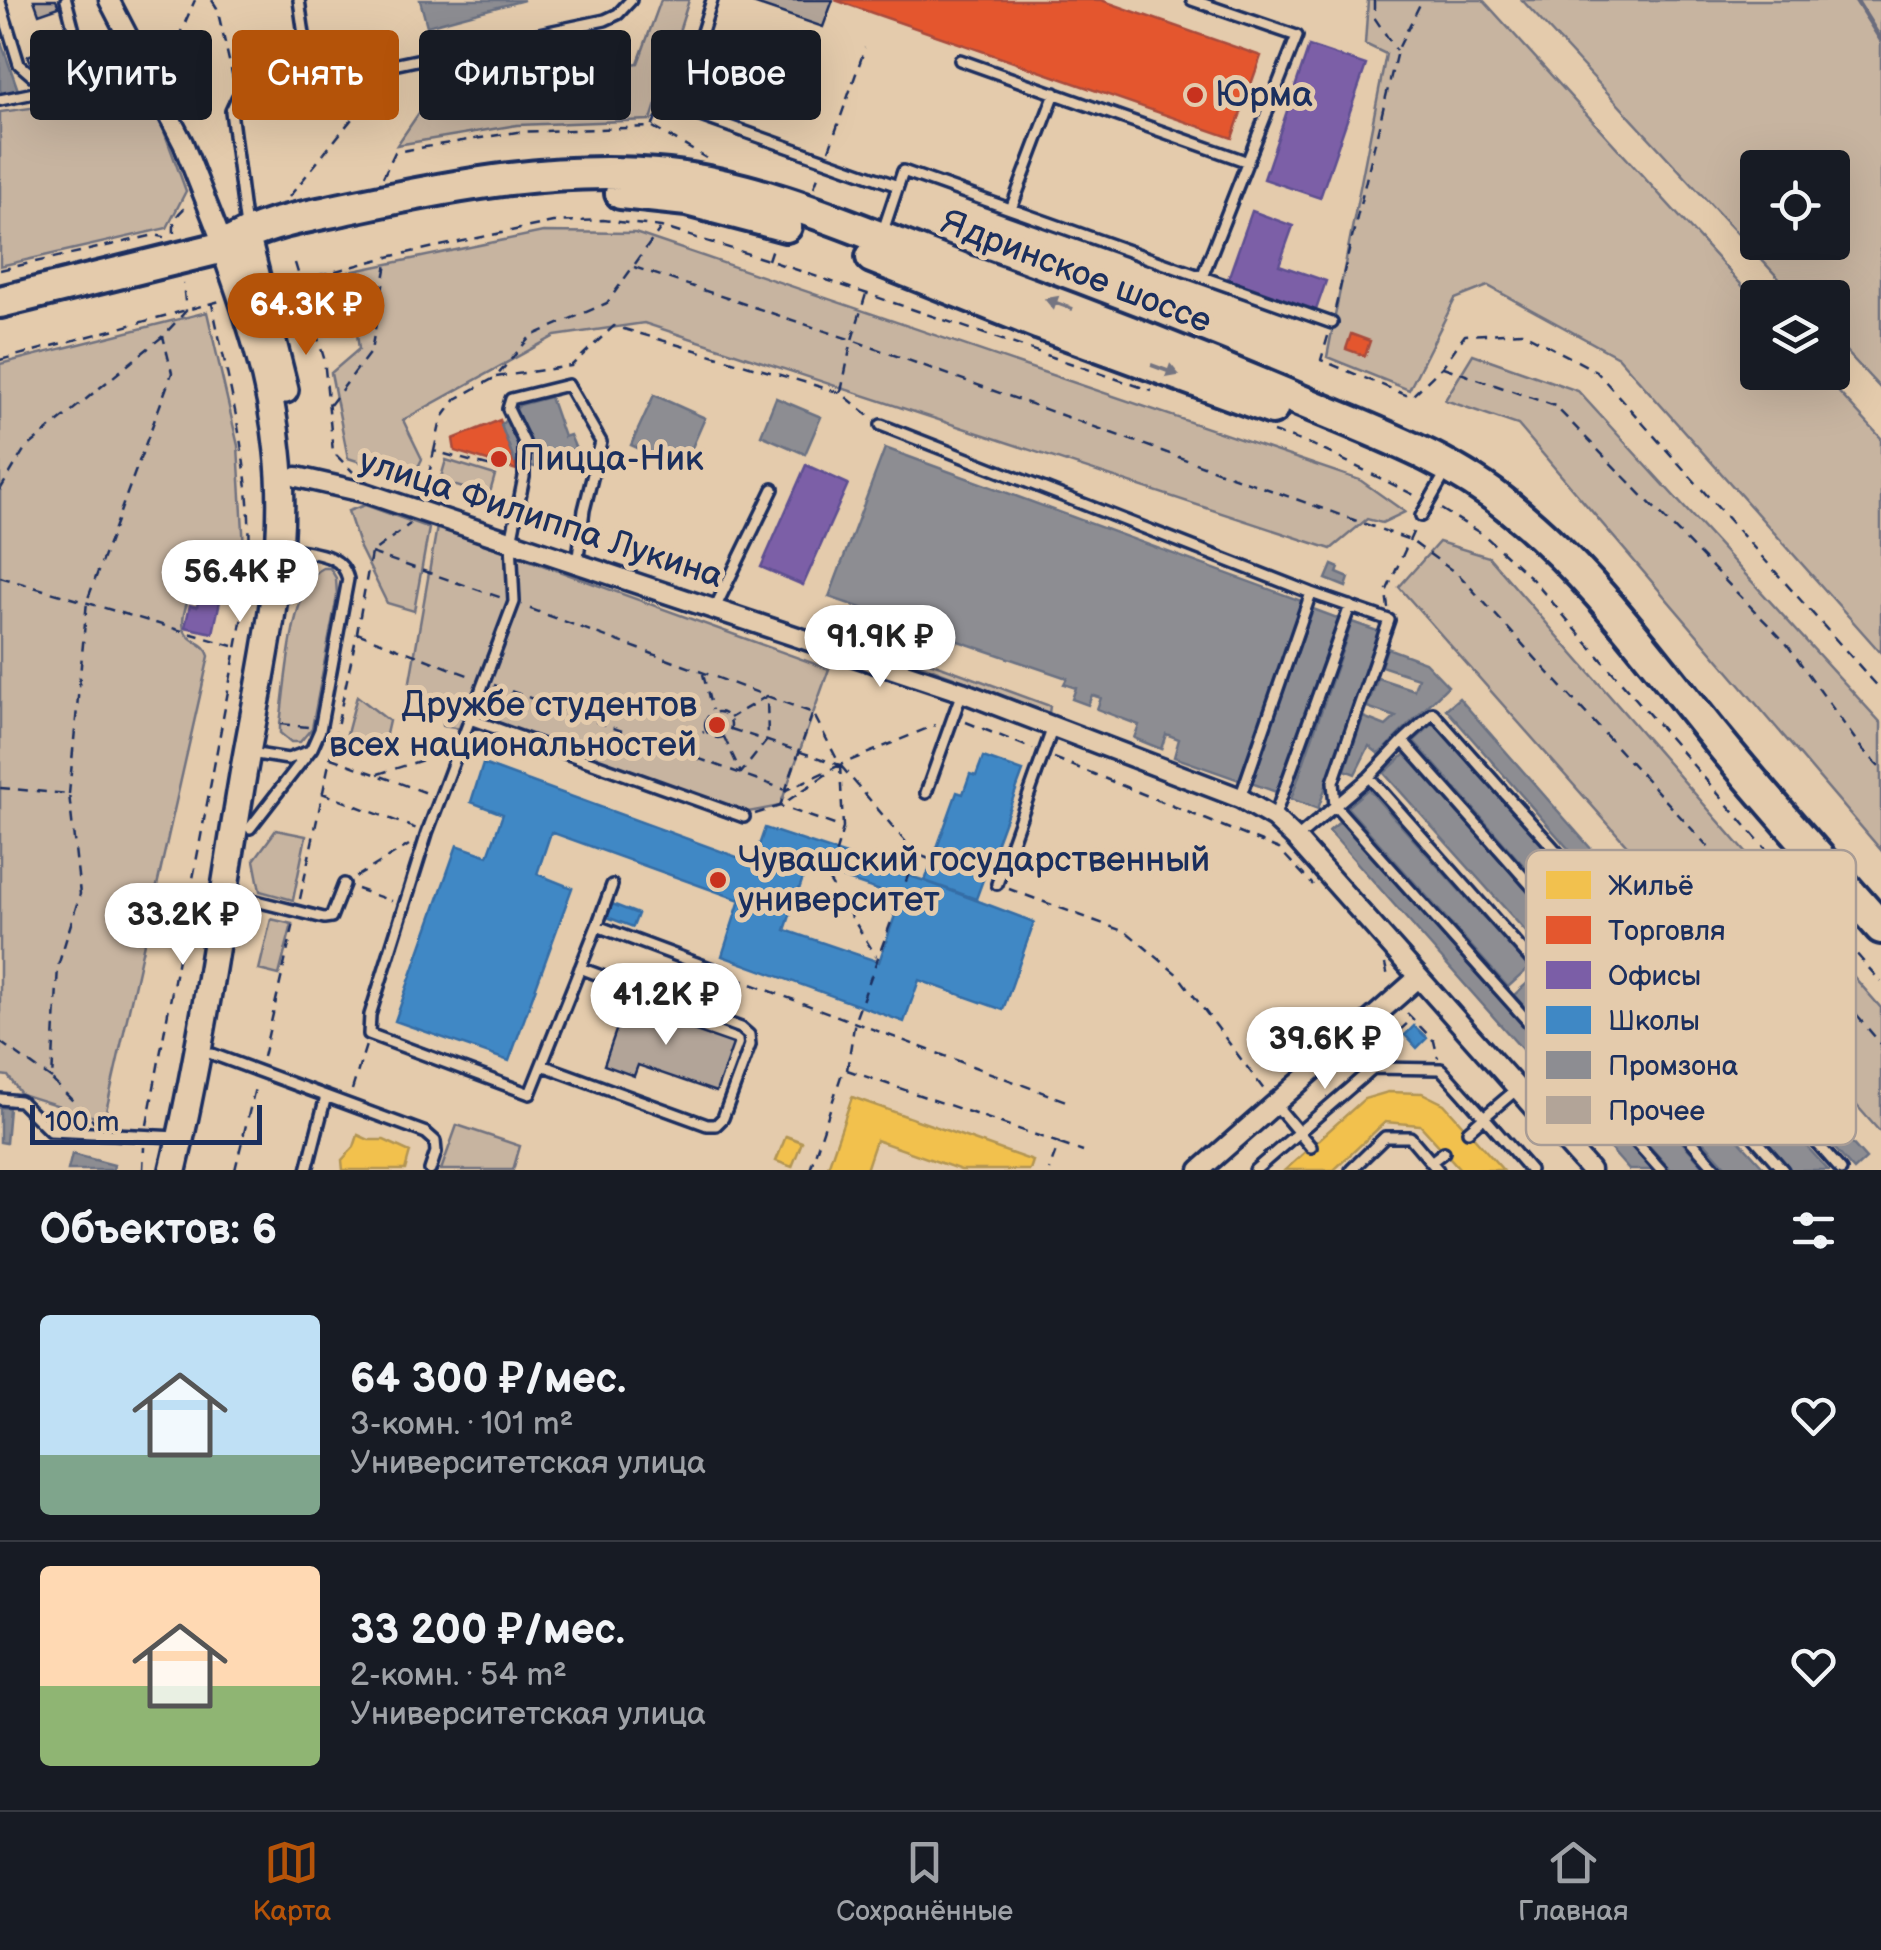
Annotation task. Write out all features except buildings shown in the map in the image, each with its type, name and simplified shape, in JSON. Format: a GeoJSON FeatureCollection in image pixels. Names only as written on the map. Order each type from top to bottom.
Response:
{"type":"FeatureCollection","features":[{"type":"Feature","properties":{"kind":"main road","name":"Ядринское шоссе"},"geometry":{"type":"LineString","coordinates":[[0,302],[240,243],[470,201],[540,193],[602,192],[687,200],[878,248],[1151,337],[1419,451],[1482,486],[1545,538],[1579,574],[1812,850]]}},
{"type":"Feature","properties":{"kind":"main road"},"geometry":{"type":"LineString","coordinates":[[190,1170],[188,1139],[232,895],[286,548],[289,477],[285,389],[240,243]]}},
{"type":"Feature","properties":{"kind":"main road","name":"Ядринское шоссе"},"geometry":{"type":"LineString","coordinates":[[878,248],[1040,324],[1320,427],[1435,492],[1487,512],[1534,552],[1742,770]]}},
{"type":"Feature","properties":{"kind":"main road"},"geometry":{"type":"LineString","coordinates":[[232,895],[250,828],[255,754]]}},
{"type":"Feature","properties":{"kind":"main road","name":"Ядринское шоссе"},"geometry":{"type":"LineString","coordinates":[[1856,900],[1881,928]]}},
{"type":"Feature","properties":{"kind":"main road"},"geometry":{"type":"LineString","coordinates":[[173,1170],[188,1139]]}},
{"type":"Feature","properties":{"kind":"street"},"geometry":{"type":"LineString","coordinates":[[110,0],[129,30]]}},
{"type":"Feature","properties":{"kind":"street"},"geometry":{"type":"LineString","coordinates":[[175,120],[240,243]]}},
{"type":"Feature","properties":{"kind":"street","name":"улица Филиппа Лукина"},"geometry":{"type":"LineString","coordinates":[[289,477],[364,492],[962,692],[1240,798],[1274,818],[1296,839],[1526,1098]]}},
{"type":"Feature","properties":{"kind":"street"},"geometry":{"type":"LineString","coordinates":[[1204,1169],[1418,978]]}},
{"type":"Feature","properties":{"kind":"street","name":"улица Филиппа Лукина"},"geometry":{"type":"LineString","coordinates":[[1568,1145],[1590,1170]]}},
{"type":"Feature","properties":{"kind":"lane"},"geometry":{"type":"LineString","coordinates":[[66,0],[74,30]]}},
{"type":"Feature","properties":{"kind":"lane"},"geometry":{"type":"LineString","coordinates":[[299,0],[304,30]]}},
{"type":"Feature","properties":{"kind":"lane"},"geometry":{"type":"LineString","coordinates":[[399,65],[605,20],[632,0]]}},
{"type":"Feature","properties":{"kind":"lane"},"geometry":{"type":"LineString","coordinates":[[712,0],[678,108],[898,186]]}},
{"type":"Feature","properties":{"kind":"lane"},"geometry":{"type":"LineString","coordinates":[[1192,0],[1297,36],[1202,276]]}},
{"type":"Feature","properties":{"kind":"lane"},"geometry":{"type":"LineString","coordinates":[[0,2],[20,64],[30,73]]}},
{"type":"Feature","properties":{"kind":"lane"},"geometry":{"type":"LineString","coordinates":[[960,60],[1248,162]]}},
{"type":"Feature","properties":{"kind":"lane"},"geometry":{"type":"LineString","coordinates":[[0,100],[30,94]]}},
{"type":"Feature","properties":{"kind":"lane"},"geometry":{"type":"LineString","coordinates":[[1011,209],[1055,94]]}},
{"type":"Feature","properties":{"kind":"lane"},"geometry":{"type":"LineString","coordinates":[[232,109],[240,243]]}},
{"type":"Feature","properties":{"kind":"lane"},"geometry":{"type":"LineString","coordinates":[[878,248],[903,171],[1332,322]]}},
{"type":"Feature","properties":{"kind":"lane"},"geometry":{"type":"LineString","coordinates":[[577,566],[584,510],[602,442],[568,384],[511,400],[508,409],[524,442],[524,476],[511,542],[514,602],[427,834],[370,1015],[370,1034],[530,1094],[612,885]]}},
{"type":"Feature","properties":{"kind":"lane"},"geometry":{"type":"LineString","coordinates":[[881,425],[1310,593],[1390,620],[1333,782],[1335,806],[1526,1019]]}},
{"type":"Feature","properties":{"kind":"lane"},"geometry":{"type":"LineString","coordinates":[[714,611],[773,489]]}},
{"type":"Feature","properties":{"kind":"lane"},"geometry":{"type":"LineString","coordinates":[[1421,516],[1435,492]]}},
{"type":"Feature","properties":{"kind":"lane"},"geometry":{"type":"LineString","coordinates":[[250,828],[312,748],[320,730],[348,579],[339,562],[286,548]]}},
{"type":"Feature","properties":{"kind":"lane"},"geometry":{"type":"LineString","coordinates":[[1240,798],[1310,593]]}},
{"type":"Feature","properties":{"kind":"lane"},"geometry":{"type":"LineString","coordinates":[[1274,818],[1350,606]]}},
{"type":"Feature","properties":{"kind":"lane"},"geometry":{"type":"LineString","coordinates":[[926,793],[962,692]]}},
{"type":"Feature","properties":{"kind":"lane"},"geometry":{"type":"LineString","coordinates":[[1296,839],[1369,777],[1433,713],[1555,850]]}},
{"type":"Feature","properties":{"kind":"lane"},"geometry":{"type":"LineString","coordinates":[[470,719],[744,818]]}},
{"type":"Feature","properties":{"kind":"lane"},"geometry":{"type":"LineString","coordinates":[[997,884],[1053,727]]}},
{"type":"Feature","properties":{"kind":"lane"},"geometry":{"type":"LineString","coordinates":[[1404,742],[1526,880]]}},
{"type":"Feature","properties":{"kind":"lane"},"geometry":{"type":"LineString","coordinates":[[255,754],[288,760],[312,748]]}},
{"type":"Feature","properties":{"kind":"lane"},"geometry":{"type":"LineString","coordinates":[[1369,777],[1526,954]]}},
{"type":"Feature","properties":{"kind":"lane"},"geometry":{"type":"LineString","coordinates":[[232,895],[324,918],[335,911],[344,884]]}},
{"type":"Feature","properties":{"kind":"lane"},"geometry":{"type":"LineString","coordinates":[[597,926],[726,974]]}},
{"type":"Feature","properties":{"kind":"lane"},"geometry":{"type":"LineString","coordinates":[[542,1065],[707,1125],[716,1125],[723,1118],[750,1044],[749,1035],[741,1028],[580,968]]}},
{"type":"Feature","properties":{"kind":"lane"},"geometry":{"type":"LineString","coordinates":[[205,1052],[426,1133],[434,1141],[436,1152],[430,1170]]}},
{"type":"Feature","properties":{"kind":"lane"},"geometry":{"type":"LineString","coordinates":[[1255,1170],[1373,1068],[1441,1069],[1530,1170]]}},
{"type":"Feature","properties":{"kind":"lane"},"geometry":{"type":"LineString","coordinates":[[1468,1131],[1517,1088]]}},
{"type":"Feature","properties":{"kind":"lane"},"geometry":{"type":"LineString","coordinates":[[308,1170],[326,1096]]}},
{"type":"Feature","properties":{"kind":"lane"},"geometry":{"type":"LineString","coordinates":[[0,1099],[20,1101],[50,1131],[188,1139]]}},
{"type":"Feature","properties":{"kind":"lane"},"geometry":{"type":"LineString","coordinates":[[1275,1104],[1310,1147]]}},
{"type":"Feature","properties":{"kind":"lane"},"geometry":{"type":"LineString","coordinates":[[1351,1170],[1385,1138],[1410,1138],[1435,1166],[1444,1152]]}},
{"type":"Feature","properties":{"kind":"lane"},"geometry":{"type":"LineString","coordinates":[[1639,1145],[1661,1170]]}},
{"type":"Feature","properties":{"kind":"lane"},"geometry":{"type":"LineString","coordinates":[[1695,1145],[1717,1170]]}},
{"type":"Feature","properties":{"kind":"lane"},"geometry":{"type":"LineString","coordinates":[[1761,1145],[1783,1170]]}},
{"type":"Feature","properties":{"kind":"lane"},"geometry":{"type":"LineString","coordinates":[[1819,1145],[1841,1170]]}},
{"type":"Feature","properties":{"kind":"path"},"geometry":{"type":"LineString","coordinates":[[180,30],[195,0]]}},
{"type":"Feature","properties":{"kind":"path"},"geometry":{"type":"LineString","coordinates":[[212,0],[232,73]]}},
{"type":"Feature","properties":{"kind":"path"},"geometry":{"type":"LineString","coordinates":[[1374,0],[1374,17],[1397,51]]}},
{"type":"Feature","properties":{"kind":"path"},"geometry":{"type":"LineString","coordinates":[[1422,0],[1397,51],[1321,360],[1412,397],[1465,335],[1522,332],[1596,371],[1881,690]]}},
{"type":"Feature","properties":{"kind":"path"},"geometry":{"type":"LineString","coordinates":[[282,204],[351,120]]}},
{"type":"Feature","properties":{"kind":"path"},"geometry":{"type":"LineString","coordinates":[[381,182],[395,152],[517,132],[652,126],[655,120]]}},
{"type":"Feature","properties":{"kind":"path"},"geometry":{"type":"LineString","coordinates":[[287,200],[306,196]]}},
{"type":"Feature","properties":{"kind":"path"},"geometry":{"type":"LineString","coordinates":[[0,270],[155,234],[175,240],[174,221],[190,200]]}},
{"type":"Feature","properties":{"kind":"path"},"geometry":{"type":"LineString","coordinates":[[283,285],[388,257],[553,222],[603,220],[661,228],[768,260],[1164,395]]}},
{"type":"Feature","properties":{"kind":"path"},"geometry":{"type":"LineString","coordinates":[[496,377],[531,336],[608,303],[661,228]]}},
{"type":"Feature","properties":{"kind":"path"},"geometry":{"type":"LineString","coordinates":[[768,260],[775,238]]}},
{"type":"Feature","properties":{"kind":"path"},"geometry":{"type":"LineString","coordinates":[[329,408],[371,350],[388,257]]}},
{"type":"Feature","properties":{"kind":"path"},"geometry":{"type":"LineString","coordinates":[[296,263],[324,358],[333,452]]}},
{"type":"Feature","properties":{"kind":"path"},"geometry":{"type":"LineString","coordinates":[[634,268],[852,340],[1410,540],[1460,576],[1711,850]]}},
{"type":"Feature","properties":{"kind":"path"},"geometry":{"type":"LineString","coordinates":[[0,490],[24,450],[163,336],[186,311],[182,276]]}},
{"type":"Feature","properties":{"kind":"path"},"geometry":{"type":"LineString","coordinates":[[841,393],[866,294]]}},
{"type":"Feature","properties":{"kind":"path"},"geometry":{"type":"LineString","coordinates":[[0,360],[226,299]]}},
{"type":"Feature","properties":{"kind":"path"},"geometry":{"type":"LineString","coordinates":[[146,1129],[252,547],[244,455],[212,304]]}},
{"type":"Feature","properties":{"kind":"path"},"geometry":{"type":"LineString","coordinates":[[423,503],[441,420],[456,399],[496,377],[571,366],[614,326],[841,393],[881,425]]}},
{"type":"Feature","properties":{"kind":"path"},"geometry":{"type":"LineString","coordinates":[[52,1080],[58,966],[80,894],[69,794],[86,601],[172,373],[163,336]]}},
{"type":"Feature","properties":{"kind":"path"},"geometry":{"type":"LineString","coordinates":[[1442,366],[1555,406],[1786,643],[1862,749],[1881,768]]}},
{"type":"Feature","properties":{"kind":"path"},"geometry":{"type":"LineString","coordinates":[[1276,432],[1435,492],[1532,578],[1767,850]]}},
{"type":"Feature","properties":{"kind":"path"},"geometry":{"type":"LineString","coordinates":[[434,450],[524,476]]}},
{"type":"Feature","properties":{"kind":"path"},"geometry":{"type":"LineString","coordinates":[[1390,620],[1386,592],[1421,516]]}},
{"type":"Feature","properties":{"kind":"path"},"geometry":{"type":"LineString","coordinates":[[298,905],[357,633],[370,553],[417,519]]}},
{"type":"Feature","properties":{"kind":"path"},"geometry":{"type":"LineString","coordinates":[[370,553],[813,713],[840,765],[916,854],[1128,933],[1178,975],[1275,1104]]}},
{"type":"Feature","properties":{"kind":"path"},"geometry":{"type":"LineString","coordinates":[[0,576],[234,646]]}},
{"type":"Feature","properties":{"kind":"path"},"geometry":{"type":"LineString","coordinates":[[357,633],[786,790],[954,717],[1279,849],[1319,892]]}},
{"type":"Feature","properties":{"kind":"path"},"geometry":{"type":"LineString","coordinates":[[703,674],[712,712]]}},
{"type":"Feature","properties":{"kind":"path"},"geometry":{"type":"LineString","coordinates":[[730,718],[766,696]]}},
{"type":"Feature","properties":{"kind":"path"},"geometry":{"type":"LineString","coordinates":[[740,773],[768,739],[766,696]]}},
{"type":"Feature","properties":{"kind":"path"},"geometry":{"type":"LineString","coordinates":[[722,711],[730,718],[731,729],[724,737],[714,738],[705,731],[704,720],[712,712],[722,711]]}},
{"type":"Feature","properties":{"kind":"path"},"geometry":{"type":"LineString","coordinates":[[780,806],[813,713]]}},
{"type":"Feature","properties":{"kind":"path"},"geometry":{"type":"LineString","coordinates":[[280,724],[312,728]]}},
{"type":"Feature","properties":{"kind":"path"},"geometry":{"type":"LineString","coordinates":[[731,729],[840,765]]}},
{"type":"Feature","properties":{"kind":"path"},"geometry":{"type":"LineString","coordinates":[[670,748],[705,731]]}},
{"type":"Feature","properties":{"kind":"path"},"geometry":{"type":"LineString","coordinates":[[724,737],[740,773]]}},
{"type":"Feature","properties":{"kind":"path"},"geometry":{"type":"LineString","coordinates":[[376,774],[458,750]]}},
{"type":"Feature","properties":{"kind":"path"},"geometry":{"type":"LineString","coordinates":[[329,758],[441,798]]}},
{"type":"Feature","properties":{"kind":"path"},"geometry":{"type":"LineString","coordinates":[[744,818],[780,806],[840,765]]}},
{"type":"Feature","properties":{"kind":"path"},"geometry":{"type":"LineString","coordinates":[[840,765],[843,828],[828,879],[877,958]]}},
{"type":"Feature","properties":{"kind":"path"},"geometry":{"type":"LineString","coordinates":[[0,788],[69,794]]}},
{"type":"Feature","properties":{"kind":"path"},"geometry":{"type":"LineString","coordinates":[[322,792],[427,834]]}},
{"type":"Feature","properties":{"kind":"path"},"geometry":{"type":"LineString","coordinates":[[780,806],[843,828]]}},
{"type":"Feature","properties":{"kind":"path"},"geometry":{"type":"LineString","coordinates":[[344,884],[427,834]]}},
{"type":"Feature","properties":{"kind":"path"},"geometry":{"type":"LineString","coordinates":[[810,1170],[842,1072],[846,1070],[855,1020],[916,854]]}},
{"type":"Feature","properties":{"kind":"path"},"geometry":{"type":"LineString","coordinates":[[344,884],[406,906]]}},
{"type":"Feature","properties":{"kind":"path"},"geometry":{"type":"LineString","coordinates":[[262,1063],[296,916]]}},
{"type":"Feature","properties":{"kind":"path"},"geometry":{"type":"LineString","coordinates":[[1856,953],[1881,982]]}},
{"type":"Feature","properties":{"kind":"path"},"geometry":{"type":"LineString","coordinates":[[1385,963],[1394,1000],[1434,1041],[1441,1069]]}},
{"type":"Feature","properties":{"kind":"path"},"geometry":{"type":"LineString","coordinates":[[726,974],[1066,1101]]}},
{"type":"Feature","properties":{"kind":"path"},"geometry":{"type":"LineString","coordinates":[[1856,1015],[1881,1044]]}},
{"type":"Feature","properties":{"kind":"path"},"geometry":{"type":"LineString","coordinates":[[348,1104],[370,1034]]}},
{"type":"Feature","properties":{"kind":"path"},"geometry":{"type":"LineString","coordinates":[[0,1042],[52,1080],[105,1133]]}},
{"type":"Feature","properties":{"kind":"path"},"geometry":{"type":"LineString","coordinates":[[846,1070],[1084,1152]]}},
{"type":"Feature","properties":{"kind":"path"},"geometry":{"type":"LineString","coordinates":[[235,1170],[258,1077]]}},
{"type":"Feature","properties":{"kind":"path"},"geometry":{"type":"LineString","coordinates":[[143,1170],[144,1138]]}},
{"type":"Feature","properties":{"kind":"path"},"geometry":{"type":"LineString","coordinates":[[1049,1170],[1058,1143]]}},
{"type":"Feature","properties":{"kind":"shaded area"},"geometry":{"type":"Polygon","coordinates":[[[661,0],[689,0],[680,30],[651,30],[651,120],[517,125],[397,145],[419,113],[419,120],[631,120],[631,64],[638,63],[661,0]]]}},
{"type":"Feature","properties":{"kind":"shaded area"},"geometry":{"type":"Polygon","coordinates":[[[1368,0],[1483,0],[1740,283],[1740,390],[1837,390],[1881,438],[1881,653],[1618,357],[1488,286],[1455,299],[1409,390],[1327,357],[1386,54],[1365,44],[1368,0]]]}},
{"type":"Feature","properties":{"kind":"shaded area"},"geometry":{"type":"Polygon","coordinates":[[[1522,0],[1881,0],[1881,389],[1850,355],[1850,280],[1780,280],[1762,260],[1850,260],[1850,150],[1740,150],[1740,236],[1522,0]]]}},
{"type":"Feature","properties":{"kind":"shaded area"},"geometry":{"type":"Polygon","coordinates":[[[30,108],[30,120],[160,120],[186,191],[167,228],[0,266],[0,112],[30,108]]]}},
{"type":"Feature","properties":{"kind":"shaded area"},"geometry":{"type":"Polygon","coordinates":[[[543,232],[635,233],[1360,480],[1405,512],[1382,523],[1367,519],[1331,549],[644,323],[555,336],[403,420],[422,459],[412,479],[348,458],[331,373],[359,349],[349,272],[543,232]]]}},
{"type":"Feature","properties":{"kind":"shaded area"},"geometry":{"type":"Polygon","coordinates":[[[207,312],[238,446],[244,548],[234,578],[230,581],[201,577],[184,612],[186,633],[209,656],[104,1120],[21,1094],[8,1076],[0,1075],[0,364],[207,312]]]}},
{"type":"Feature","properties":{"kind":"shaded area"},"geometry":{"type":"Polygon","coordinates":[[[1473,354],[1578,391],[1881,723],[1881,850],[1518,425],[1445,400],[1473,354]]]}},
{"type":"Feature","properties":{"kind":"shaded area"},"geometry":{"type":"Polygon","coordinates":[[[446,460],[495,475],[489,496],[440,481],[446,460]]]}},
{"type":"Feature","properties":{"kind":"shaded area"},"geometry":{"type":"Polygon","coordinates":[[[365,505],[429,528],[414,611],[387,603],[360,548],[348,511],[365,505]]]}},
{"type":"Feature","properties":{"kind":"shaded area"},"geometry":{"type":"Polygon","coordinates":[[[437,527],[829,669],[780,806],[743,813],[470,712],[461,729],[443,726],[443,701],[409,687],[437,527]]]}},
{"type":"Feature","properties":{"kind":"shaded area"},"geometry":{"type":"Polygon","coordinates":[[[1439,542],[1489,557],[1744,850],[1631,850],[1399,587],[1439,542]]]}},
{"type":"Feature","properties":{"kind":"shaded area"},"geometry":{"type":"Polygon","coordinates":[[[323,568],[330,568],[336,578],[337,596],[312,728],[300,742],[291,742],[280,733],[280,724],[291,638],[303,594],[312,577],[323,568]]]}},
{"type":"Feature","properties":{"kind":"shaded area"},"geometry":{"type":"Polygon","coordinates":[[[916,657],[1050,706],[1049,713],[914,662],[916,657]]]}},
{"type":"Feature","properties":{"kind":"shaded area"},"geometry":{"type":"Polygon","coordinates":[[[357,696],[389,721],[384,743],[343,749],[357,696]]]}},
{"type":"Feature","properties":{"kind":"shaded area"},"geometry":{"type":"Polygon","coordinates":[[[276,830],[306,836],[293,900],[260,891],[254,860],[276,830]]]}},
{"type":"Feature","properties":{"kind":"shaded area"},"geometry":{"type":"Polygon","coordinates":[[[271,919],[292,924],[279,975],[259,970],[271,919]]]}},
{"type":"Feature","properties":{"kind":"shaded area"},"geometry":{"type":"Polygon","coordinates":[[[1856,979],[1881,1008],[1881,1133],[1856,1105],[1856,979]]]}},
{"type":"Feature","properties":{"kind":"shaded area"},"geometry":{"type":"Polygon","coordinates":[[[457,1125],[520,1146],[513,1170],[441,1170],[457,1125]]]}},
{"type":"Feature","properties":{"kind":"waterway"},"geometry":{"type":"LineString","coordinates":[[1856,0],[1881,40]]}},
{"type":"Feature","properties":{"kind":"place","name":"Юрма"},"geometry":{"type":"Point","coordinates":[1195,95]}},
{"type":"Feature","properties":{"kind":"place","name":"Пицца-Ник"},"geometry":{"type":"Point","coordinates":[499,459]}},
{"type":"Feature","properties":{"kind":"place","name":"Дружбе студентов всех национальностей"},"geometry":{"type":"Point","coordinates":[717,725]}},
{"type":"Feature","properties":{"kind":"place","name":"Чувашский государственный университет"},"geometry":{"type":"Point","coordinates":[718,880]}}]}
